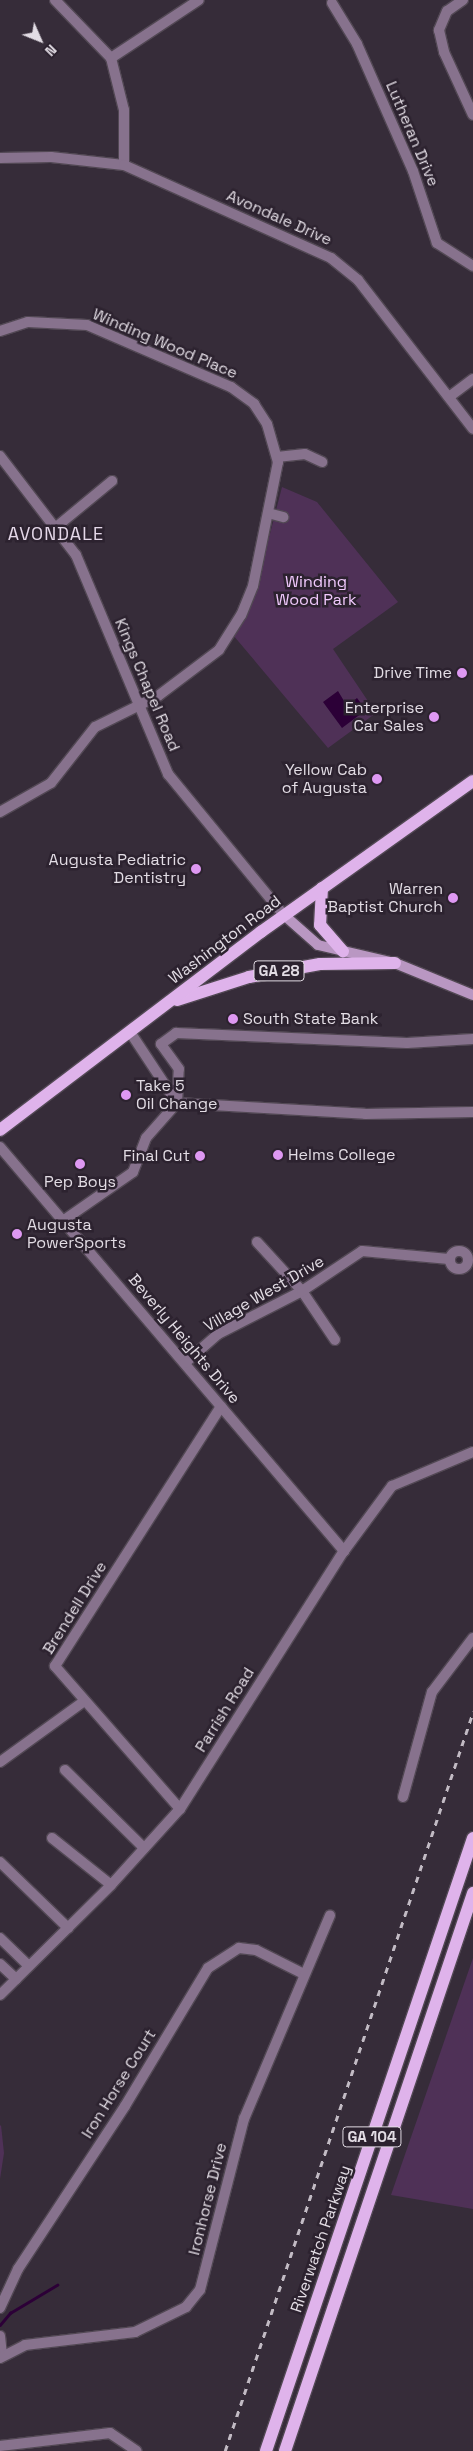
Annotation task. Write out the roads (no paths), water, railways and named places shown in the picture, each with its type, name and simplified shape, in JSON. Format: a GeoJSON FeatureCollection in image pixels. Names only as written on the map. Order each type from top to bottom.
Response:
{"type":"FeatureCollection","features":[{"type":"Feature","properties":{"kind":"main road","name":"Washington Road"},"geometry":{"type":"LineString","coordinates":[[0,1130],[284,915],[473,781]]}},
{"type":"Feature","properties":{"kind":"main road"},"geometry":{"type":"LineString","coordinates":[[322,888],[320,925],[343,952]]}},
{"type":"Feature","properties":{"kind":"main road","name":"GA 28"},"geometry":{"type":"LineString","coordinates":[[284,915],[318,945],[395,963],[473,995]]}},
{"type":"Feature","properties":{"kind":"main road","name":"GA 28"},"geometry":{"type":"LineString","coordinates":[[167,1002],[249,977],[320,964],[395,963]]}},
{"type":"Feature","properties":{"kind":"main road","name":"Riverwatch Parkway"},"geometry":{"type":"LineString","coordinates":[[266,2451],[473,1838]]}},
{"type":"Feature","properties":{"kind":"main road","name":"Riverwatch Parkway"},"geometry":{"type":"LineString","coordinates":[[285,2451],[473,1894]]}},
{"type":"Feature","properties":{"kind":"street"},"geometry":{"type":"LineString","coordinates":[[55,0],[111,58],[124,110],[124,165]]}},
{"type":"Feature","properties":{"kind":"street"},"geometry":{"type":"LineString","coordinates":[[111,58],[199,0]]}},
{"type":"Feature","properties":{"kind":"street"},"geometry":{"type":"LineString","coordinates":[[463,0],[447,11],[439,30],[444,52],[473,114]]}},
{"type":"Feature","properties":{"kind":"street","name":"Lutheran Drive"},"geometry":{"type":"LineString","coordinates":[[332,2],[357,44],[413,171],[437,243],[473,266]]}},
{"type":"Feature","properties":{"kind":"street","name":"Avondale Drive"},"geometry":{"type":"LineString","coordinates":[[0,158],[51,157],[124,165],[331,258],[358,280],[473,429]]}},
{"type":"Feature","properties":{"kind":"street","name":"Winding Wood Place"},"geometry":{"type":"LineString","coordinates":[[0,331],[28,322],[87,325],[205,375],[254,404],[267,424],[276,457],[268,513],[252,586],[241,615],[219,650],[158,696],[95,727],[51,783],[0,812]]}},
{"type":"Feature","properties":{"kind":"street"},"geometry":{"type":"LineString","coordinates":[[449,397],[473,379]]}},
{"type":"Feature","properties":{"kind":"street"},"geometry":{"type":"LineString","coordinates":[[276,457],[305,454],[322,462]]}},
{"type":"Feature","properties":{"kind":"street","name":"Kings Chapel Road"},"geometry":{"type":"LineString","coordinates":[[0,456],[76,554],[136,706],[168,774],[284,915]]}},
{"type":"Feature","properties":{"kind":"street"},"geometry":{"type":"LineString","coordinates":[[55,528],[112,481]]}},
{"type":"Feature","properties":{"kind":"street"},"geometry":{"type":"LineString","coordinates":[[268,513],[283,517]]}},
{"type":"Feature","properties":{"kind":"street"},"geometry":{"type":"LineString","coordinates":[[130,1032],[176,1103]]}},
{"type":"Feature","properties":{"kind":"street"},"geometry":{"type":"LineString","coordinates":[[64,1220],[133,1172],[146,1138],[176,1103],[180,1069],[162,1044],[176,1033],[407,1043],[473,1039]]}},
{"type":"Feature","properties":{"kind":"street"},"geometry":{"type":"LineString","coordinates":[[176,1103],[365,1114],[473,1112]]}},
{"type":"Feature","properties":{"kind":"street","name":"Beverly Heights Drive"},"geometry":{"type":"LineString","coordinates":[[0,1147],[344,1551]]}},
{"type":"Feature","properties":{"kind":"street"},"geometry":{"type":"LineString","coordinates":[[257,1242],[302,1291],[335,1340]]}},
{"type":"Feature","properties":{"kind":"street","name":"Village West Drive"},"geometry":{"type":"LineString","coordinates":[[185,1363],[218,1334],[302,1291],[362,1252],[449,1258]]}},
{"type":"Feature","properties":{"kind":"street","name":"Brendell Drive"},"geometry":{"type":"LineString","coordinates":[[180,1808],[83,1702],[55,1666],[221,1406]]}},
{"type":"Feature","properties":{"kind":"street","name":"Parrish Road"},"geometry":{"type":"LineString","coordinates":[[0,1995],[111,1885],[180,1808],[344,1551],[392,1486],[473,1452]]}},
{"type":"Feature","properties":{"kind":"street"},"geometry":{"type":"LineString","coordinates":[[403,1796],[432,1692],[473,1638]]}},
{"type":"Feature","properties":{"kind":"street"},"geometry":{"type":"LineString","coordinates":[[0,1762],[83,1702]]}},
{"type":"Feature","properties":{"kind":"street"},"geometry":{"type":"LineString","coordinates":[[65,1770],[144,1848]]}},
{"type":"Feature","properties":{"kind":"street"},"geometry":{"type":"LineString","coordinates":[[52,1838],[111,1885]]}},
{"type":"Feature","properties":{"kind":"street"},"geometry":{"type":"LineString","coordinates":[[0,1862],[68,1928]]}},
{"type":"Feature","properties":{"kind":"street","name":"Ironhorse Drive"},"geometry":{"type":"LineString","coordinates":[[1,2357],[24,2345],[135,2332],[186,2307],[200,2290],[244,2119],[330,1915]]}},
{"type":"Feature","properties":{"kind":"street"},"geometry":{"type":"LineString","coordinates":[[0,1938],[29,1966]]}},
{"type":"Feature","properties":{"kind":"street","name":"Iron Horse Court"},"geometry":{"type":"LineString","coordinates":[[0,2308],[18,2269],[125,2106],[208,1968],[239,1948],[256,1950],[304,1974]]}},
{"type":"Feature","properties":{"kind":"street"},"geometry":{"type":"LineString","coordinates":[[0,1964],[16,1979]]}},
{"type":"Feature","properties":{"kind":"street"},"geometry":{"type":"LineString","coordinates":[[0,2336],[1,2357]]}},
{"type":"Feature","properties":{"kind":"street"},"geometry":{"type":"LineString","coordinates":[[0,2446],[110,2432],[137,2451]]}},
{"type":"Feature","properties":{"kind":"waterway"},"geometry":{"type":"LineString","coordinates":[[0,2325],[10,2313],[57,2285]]}},
{"type":"Feature","properties":{"kind":"railway"},"geometry":{"type":"LineString","coordinates":[[225,2451],[473,1712]]}},
{"type":"Feature","properties":{"kind":"place","name":"Drive Time"},"geometry":{"type":"Point","coordinates":[462,673]}},
{"type":"Feature","properties":{"kind":"place","name":"Enterprise Car Sales"},"geometry":{"type":"Point","coordinates":[434,717]}},
{"type":"Feature","properties":{"kind":"place","name":"Yellow Cab of Augusta"},"geometry":{"type":"Point","coordinates":[377,779]}},
{"type":"Feature","properties":{"kind":"place","name":"Augusta Pediatric Dentistry"},"geometry":{"type":"Point","coordinates":[196,869]}},
{"type":"Feature","properties":{"kind":"place","name":"Warren Baptist Church"},"geometry":{"type":"Point","coordinates":[453,898]}},
{"type":"Feature","properties":{"kind":"place","name":"South State Bank"},"geometry":{"type":"Point","coordinates":[233,1019]}},
{"type":"Feature","properties":{"kind":"place","name":"Take 5 Oil Change"},"geometry":{"type":"Point","coordinates":[126,1095]}},
{"type":"Feature","properties":{"kind":"place","name":"Helms College"},"geometry":{"type":"Point","coordinates":[278,1155]}},
{"type":"Feature","properties":{"kind":"place","name":"Final Cut"},"geometry":{"type":"Point","coordinates":[200,1156]}},
{"type":"Feature","properties":{"kind":"place","name":"Pep Boys"},"geometry":{"type":"Point","coordinates":[80,1164]}},
{"type":"Feature","properties":{"kind":"place","name":"Augusta PowerSports"},"geometry":{"type":"Point","coordinates":[17,1234]}},
{"type":"Feature","properties":{"kind":"district","name":"AVONDALE"},"geometry":{"type":"Point","coordinates":[56,534]}},
{"type":"Feature","properties":{"kind":"park label","name":"Winding Wood Park"},"geometry":{"type":"Point","coordinates":[316,591]}}]}
